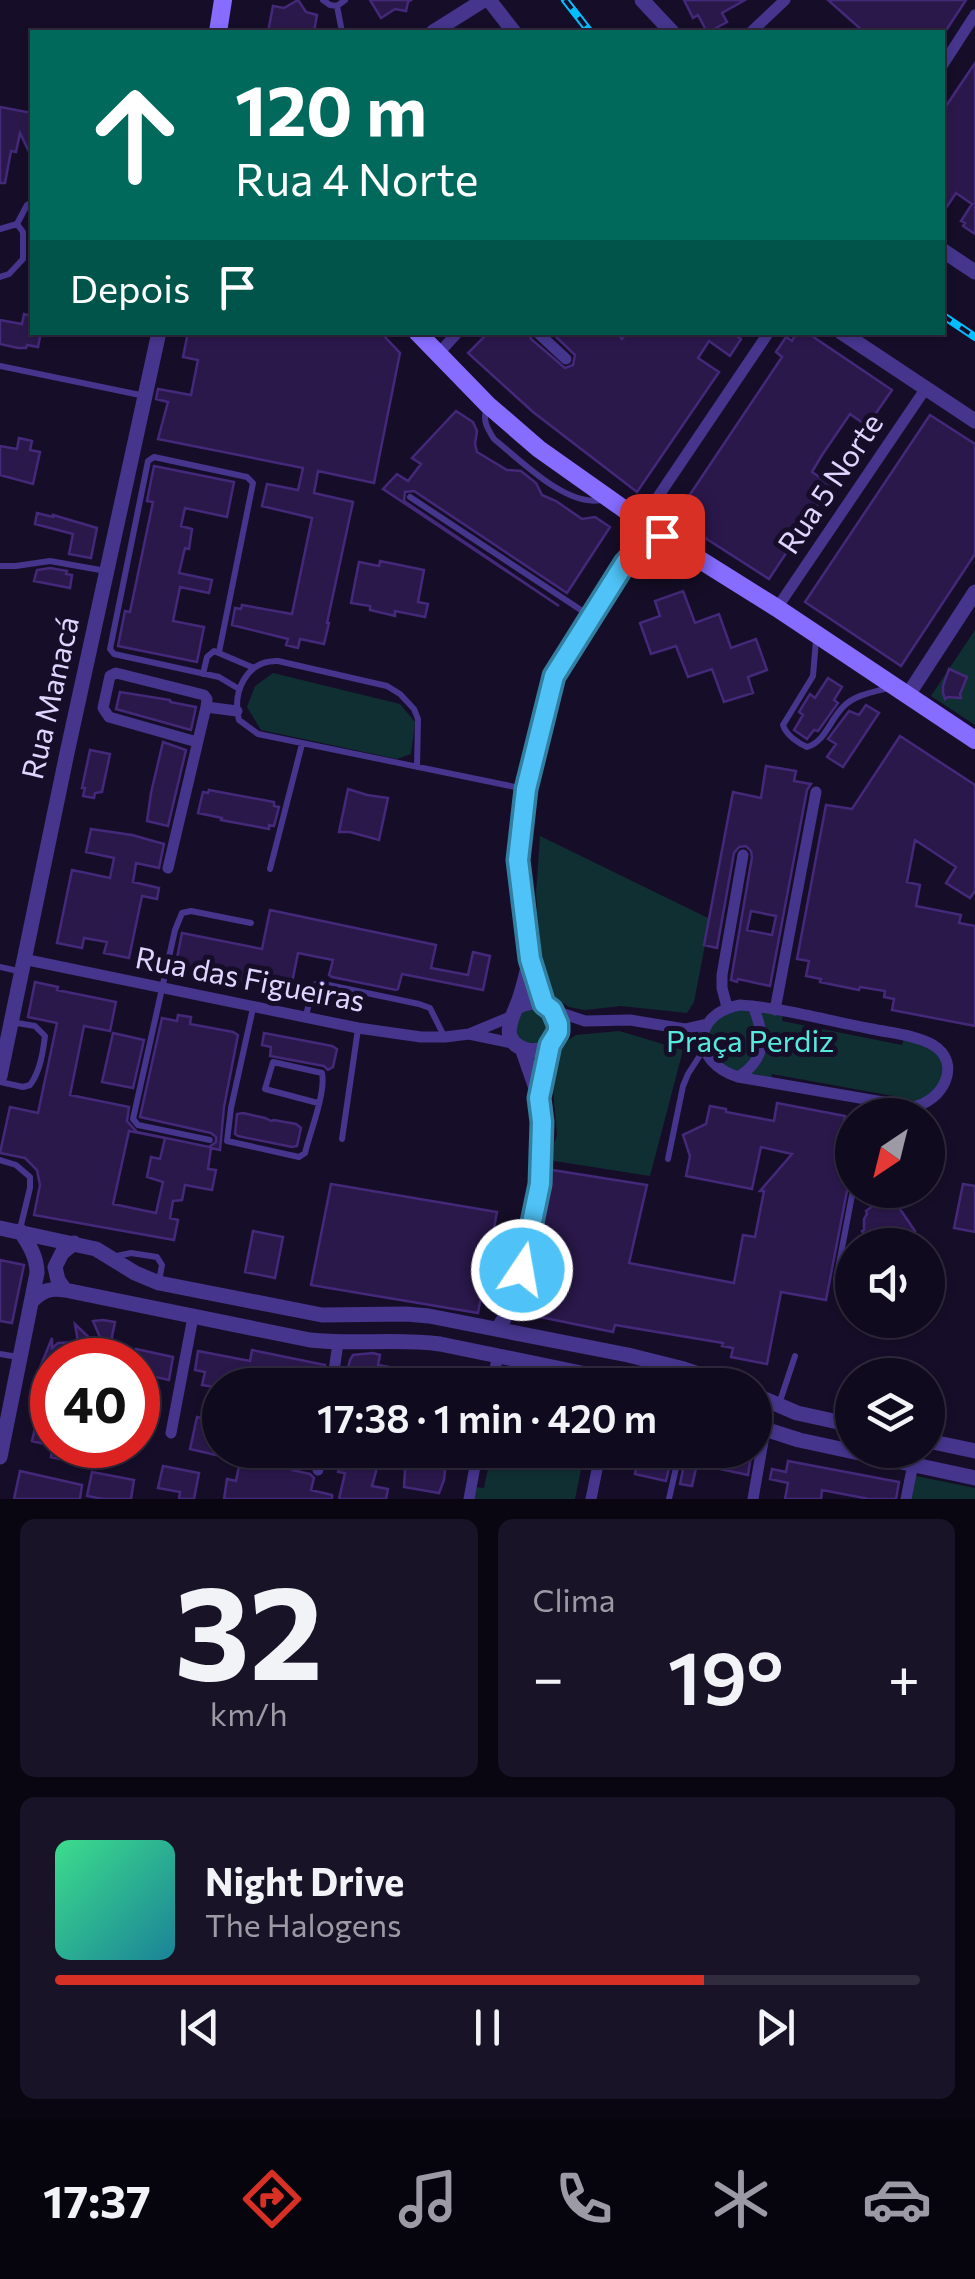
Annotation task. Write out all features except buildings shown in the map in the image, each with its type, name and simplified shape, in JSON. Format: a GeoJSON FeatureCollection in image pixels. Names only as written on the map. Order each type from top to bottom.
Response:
{"type":"FeatureCollection","features":[{"type":"Feature","properties":{"kind":"main road"},"geometry":{"type":"LineString","coordinates":[[218,30],[224,0]]}},
{"type":"Feature","properties":{"kind":"main road"},"geometry":{"type":"LineString","coordinates":[[420,335],[488,406],[539,449],[662,536],[975,740]]}},
{"type":"Feature","properties":{"kind":"street"},"geometry":{"type":"LineString","coordinates":[[436,30],[486,0],[512,30]]}},
{"type":"Feature","properties":{"kind":"street"},"geometry":{"type":"LineString","coordinates":[[642,0],[670,30]]}},
{"type":"Feature","properties":{"kind":"street"},"geometry":{"type":"LineString","coordinates":[[753,30],[785,0]]}},
{"type":"Feature","properties":{"kind":"street"},"geometry":{"type":"LineString","coordinates":[[945,61],[975,16]]}},
{"type":"Feature","properties":{"kind":"street"},"geometry":{"type":"LineString","coordinates":[[945,252],[975,272]]}},
{"type":"Feature","properties":{"kind":"street","name":"Rua Manacá"},"geometry":{"type":"LineString","coordinates":[[0,1079],[21,965],[158,335]]}},
{"type":"Feature","properties":{"kind":"street"},"geometry":{"type":"LineString","coordinates":[[438,354],[455,335]]}},
{"type":"Feature","properties":{"kind":"street"},"geometry":{"type":"LineString","coordinates":[[541,335],[566,359]]}},
{"type":"Feature","properties":{"kind":"street"},"geometry":{"type":"LineString","coordinates":[[625,563],[638,519],[767,335]]}},
{"type":"Feature","properties":{"kind":"street"},"geometry":{"type":"LineString","coordinates":[[846,335],[975,422]]}},
{"type":"Feature","properties":{"kind":"street","name":"Rua 5 Norte"},"geometry":{"type":"LineString","coordinates":[[777,608],[926,388]]}},
{"type":"Feature","properties":{"kind":"street"},"geometry":{"type":"LineString","coordinates":[[539,1098],[558,1024],[530,959],[518,860],[526,789],[554,676],[625,563],[639,548],[662,536]]}},
{"type":"Feature","properties":{"kind":"street"},"geometry":{"type":"LineString","coordinates":[[901,691],[975,592]]}},
{"type":"Feature","properties":{"kind":"street"},"geometry":{"type":"LineString","coordinates":[[168,868],[207,699],[204,695],[116,673],[110,676],[103,708],[109,717],[197,742]]}},
{"type":"Feature","properties":{"kind":"street"},"geometry":{"type":"LineString","coordinates":[[206,707],[237,711]]}},
{"type":"Feature","properties":{"kind":"street"},"geometry":{"type":"LineString","coordinates":[[776,1010],[816,792]]}},
{"type":"Feature","properties":{"kind":"street"},"geometry":{"type":"LineString","coordinates":[[728,1007],[722,975],[743,854]]}},
{"type":"Feature","properties":{"kind":"street"},"geometry":{"type":"LineString","coordinates":[[498,1330],[516,1298],[540,1184],[539,1098],[509,1030],[530,959]]}},
{"type":"Feature","properties":{"kind":"street","name":"Rua das Figueiras"},"geometry":{"type":"LineString","coordinates":[[21,965],[421,1038],[469,1034],[514,1013]]}},
{"type":"Feature","properties":{"kind":"street"},"geometry":{"type":"LineString","coordinates":[[514,1013],[531,1002],[585,1021],[630,1020],[685,1029],[707,1024]]}},
{"type":"Feature","properties":{"kind":"street"},"geometry":{"type":"LineString","coordinates":[[738,1077],[758,1059],[762,1044],[761,1026],[753,1006]]}},
{"type":"Feature","properties":{"kind":"street"},"geometry":{"type":"LineString","coordinates":[[703,1044],[707,1024],[715,1014],[728,1007],[753,1006],[910,1037],[934,1045],[945,1058],[947,1072],[942,1090],[934,1098]]}},
{"type":"Feature","properties":{"kind":"street"},"geometry":{"type":"LineString","coordinates":[[519,1046],[537,1051],[585,1021]]}},
{"type":"Feature","properties":{"kind":"street"},"geometry":{"type":"LineString","coordinates":[[685,1029],[703,1044],[708,1058],[723,1072],[859,1098]]}},
{"type":"Feature","properties":{"kind":"street","name":"Rua das Figueiras"},"geometry":{"type":"LineString","coordinates":[[469,1034],[519,1046]]}},
{"type":"Feature","properties":{"kind":"street"},"geometry":{"type":"LineString","coordinates":[[0,1228],[96,1249],[135,1273],[159,1282],[322,1316],[418,1314],[679,1368]]}},
{"type":"Feature","properties":{"kind":"street"},"geometry":{"type":"LineString","coordinates":[[0,1457],[37,1267],[20,1232]]}},
{"type":"Feature","properties":{"kind":"street"},"geometry":{"type":"LineString","coordinates":[[65,1290],[55,1266],[74,1243]]}},
{"type":"Feature","properties":{"kind":"street"},"geometry":{"type":"LineString","coordinates":[[32,1301],[51,1288],[338,1343],[440,1344],[552,1368]]}},
{"type":"Feature","properties":{"kind":"street"},"geometry":{"type":"LineString","coordinates":[[516,1298],[525,1335]]}},
{"type":"Feature","properties":{"kind":"street"},"geometry":{"type":"LineString","coordinates":[[260,1330],[266,1304]]}},
{"type":"Feature","properties":{"kind":"street"},"geometry":{"type":"LineString","coordinates":[[171,1433],[193,1317]]}},
{"type":"Feature","properties":{"kind":"street"},"geometry":{"type":"LineString","coordinates":[[334,1368],[338,1343]]}},
{"type":"Feature","properties":{"kind":"street"},"geometry":{"type":"LineString","coordinates":[[495,1368],[498,1356]]}},
{"type":"Feature","properties":{"kind":"street"},"geometry":{"type":"LineString","coordinates":[[772,1402],[797,1413],[835,1421]]}},
{"type":"Feature","properties":{"kind":"street"},"geometry":{"type":"LineString","coordinates":[[772,1431],[835,1446]]}},
{"type":"Feature","properties":{"kind":"street"},"geometry":{"type":"LineString","coordinates":[[945,1444],[975,1451]]}},
{"type":"Feature","properties":{"kind":"street"},"geometry":{"type":"LineString","coordinates":[[469,1499],[475,1468]]}},
{"type":"Feature","properties":{"kind":"street"},"geometry":{"type":"LineString","coordinates":[[591,1499],[597,1468]]}},
{"type":"Feature","properties":{"kind":"street"},"geometry":{"type":"LineString","coordinates":[[753,1499],[756,1468]]}},
{"type":"Feature","properties":{"kind":"street"},"geometry":{"type":"LineString","coordinates":[[906,1499],[912,1468]]}},
{"type":"Feature","properties":{"kind":"street"},"geometry":{"type":"LineString","coordinates":[[931,1468],[975,1478]]}},
{"type":"Feature","properties":{"kind":"lane"},"geometry":{"type":"LineString","coordinates":[[324,0],[337,6],[344,0]]}},
{"type":"Feature","properties":{"kind":"lane"},"geometry":{"type":"LineString","coordinates":[[337,6],[342,30]]}},
{"type":"Feature","properties":{"kind":"lane"},"geometry":{"type":"LineString","coordinates":[[0,229],[17,224],[30,203]]}},
{"type":"Feature","properties":{"kind":"lane"},"geometry":{"type":"LineString","coordinates":[[0,276],[9,274],[23,258],[24,232],[17,224]]}},
{"type":"Feature","properties":{"kind":"lane"},"geometry":{"type":"LineString","coordinates":[[23,258],[30,260]]}},
{"type":"Feature","properties":{"kind":"lane"},"geometry":{"type":"LineString","coordinates":[[0,366],[144,396]]}},
{"type":"Feature","properties":{"kind":"lane"},"geometry":{"type":"LineString","coordinates":[[219,652],[254,483],[247,477],[158,456],[146,466],[109,648],[114,654],[218,678],[239,689]]}},
{"type":"Feature","properties":{"kind":"lane"},"geometry":{"type":"LineString","coordinates":[[410,497],[591,617]]}},
{"type":"Feature","properties":{"kind":"lane"},"geometry":{"type":"LineString","coordinates":[[0,566],[50,561],[107,572]]}},
{"type":"Feature","properties":{"kind":"lane"},"geometry":{"type":"LineString","coordinates":[[816,634],[813,676],[783,725],[802,744],[807,747],[817,743],[842,707],[853,700],[901,691]]}},
{"type":"Feature","properties":{"kind":"lane"},"geometry":{"type":"LineString","coordinates":[[203,674],[206,657],[214,650],[254,668]]}},
{"type":"Feature","properties":{"kind":"lane"},"geometry":{"type":"LineString","coordinates":[[416,766],[418,718],[400,694],[387,686],[265,661],[254,668],[236,696],[239,720],[258,734],[526,789]]}},
{"type":"Feature","properties":{"kind":"lane"},"geometry":{"type":"LineString","coordinates":[[270,869],[302,744]]}},
{"type":"Feature","properties":{"kind":"lane"},"geometry":{"type":"LineString","coordinates":[[210,1140],[132,1120],[182,912],[191,910],[252,923]]}},
{"type":"Feature","properties":{"kind":"lane"},"geometry":{"type":"LineString","coordinates":[[0,967],[21,965]]}},
{"type":"Feature","properties":{"kind":"lane"},"geometry":{"type":"LineString","coordinates":[[305,1017],[313,986],[319,984],[430,1008],[445,1038]]}},
{"type":"Feature","properties":{"kind":"lane"},"geometry":{"type":"LineString","coordinates":[[253,1006],[227,1141],[299,1157],[305,1153],[325,1078],[322,1073],[273,1062],[265,1088],[318,1103]]}},
{"type":"Feature","properties":{"kind":"lane"},"geometry":{"type":"LineString","coordinates":[[0,1079],[30,1086],[45,1042],[39,1028],[10,1021]]}},
{"type":"Feature","properties":{"kind":"lane"},"geometry":{"type":"LineString","coordinates":[[342,1139],[358,1028]]}},
{"type":"Feature","properties":{"kind":"lane"},"geometry":{"type":"LineString","coordinates":[[668,1159],[683,1086],[703,1044]]}},
{"type":"Feature","properties":{"kind":"lane"},"geometry":{"type":"LineString","coordinates":[[693,1067],[716,1067]]}},
{"type":"Feature","properties":{"kind":"lane"},"geometry":{"type":"LineString","coordinates":[[0,1160],[16,1165],[30,1178],[20,1232]]}},
{"type":"Feature","properties":{"kind":"lane"},"geometry":{"type":"LineString","coordinates":[[112,1257],[132,1253],[158,1258],[162,1265],[159,1282]]}},
{"type":"Feature","properties":{"kind":"lane"},"geometry":{"type":"LineString","coordinates":[[0,1354],[20,1358]]}},
{"type":"Feature","properties":{"kind":"lane"},"geometry":{"type":"LineString","coordinates":[[779,1405],[795,1356]]}},
{"type":"Feature","properties":{"kind":"lane"},"geometry":{"type":"LineString","coordinates":[[669,1499],[676,1468]]}},
{"type":"Feature","properties":{"kind":"green space"},"geometry":{"type":"Polygon","coordinates":[[[975,630],[975,725],[931,696],[975,630]]]}},
{"type":"Feature","properties":{"kind":"green space"},"geometry":{"type":"Polygon","coordinates":[[[273,673],[400,704],[415,722],[411,754],[397,759],[261,730],[247,707],[255,686],[273,673]]]}},
{"type":"Feature","properties":{"kind":"green space"},"geometry":{"type":"Polygon","coordinates":[[[540,836],[710,919],[694,1002],[687,1013],[621,1006],[585,1010],[569,1007],[545,985],[536,894],[540,836]]]}},
{"type":"Feature","properties":{"kind":"green space","name":"Praça Perdiz"},"geometry":{"type":"Polygon","coordinates":[[[727,1007],[783,1012],[782,1021],[902,1045],[905,1036],[934,1045],[947,1073],[933,1098],[893,1098],[772,1074],[770,1082],[738,1077],[707,1058],[707,1024],[727,1007]]]}},
{"type":"Feature","properties":{"kind":"green space"},"geometry":{"type":"Polygon","coordinates":[[[516,1008],[552,1010],[555,1039],[522,1048],[509,1022],[516,1008]]]}},
{"type":"Feature","properties":{"kind":"green space"},"geometry":{"type":"Polygon","coordinates":[[[619,1031],[683,1050],[650,1176],[548,1160],[557,1135],[551,1067],[560,1045],[576,1035],[619,1031]]]}},
{"type":"Feature","properties":{"kind":"green space"},"geometry":{"type":"Polygon","coordinates":[[[488,1468],[581,1468],[575,1499],[473,1499],[475,1487],[484,1488],[488,1468]]]}},
{"type":"Feature","properties":{"kind":"green space"},"geometry":{"type":"Polygon","coordinates":[[[911,1475],[975,1488],[975,1499],[909,1499],[911,1475]]]}},
{"type":"Feature","properties":{"kind":"railway"},"geometry":{"type":"LineString","coordinates":[[565,0],[588,30]]}},
{"type":"Feature","properties":{"kind":"railway"},"geometry":{"type":"LineString","coordinates":[[945,317],[975,337]]}},
{"type":"Feature","properties":{"kind":"route"},"geometry":{"type":"LineString","coordinates":[[522,1270],[540,1184],[539,1098],[550,1045],[558,1032],[556,1017],[544,1004],[530,959],[518,860],[526,789],[554,676],[625,563],[639,548],[662,536]]}}]}
